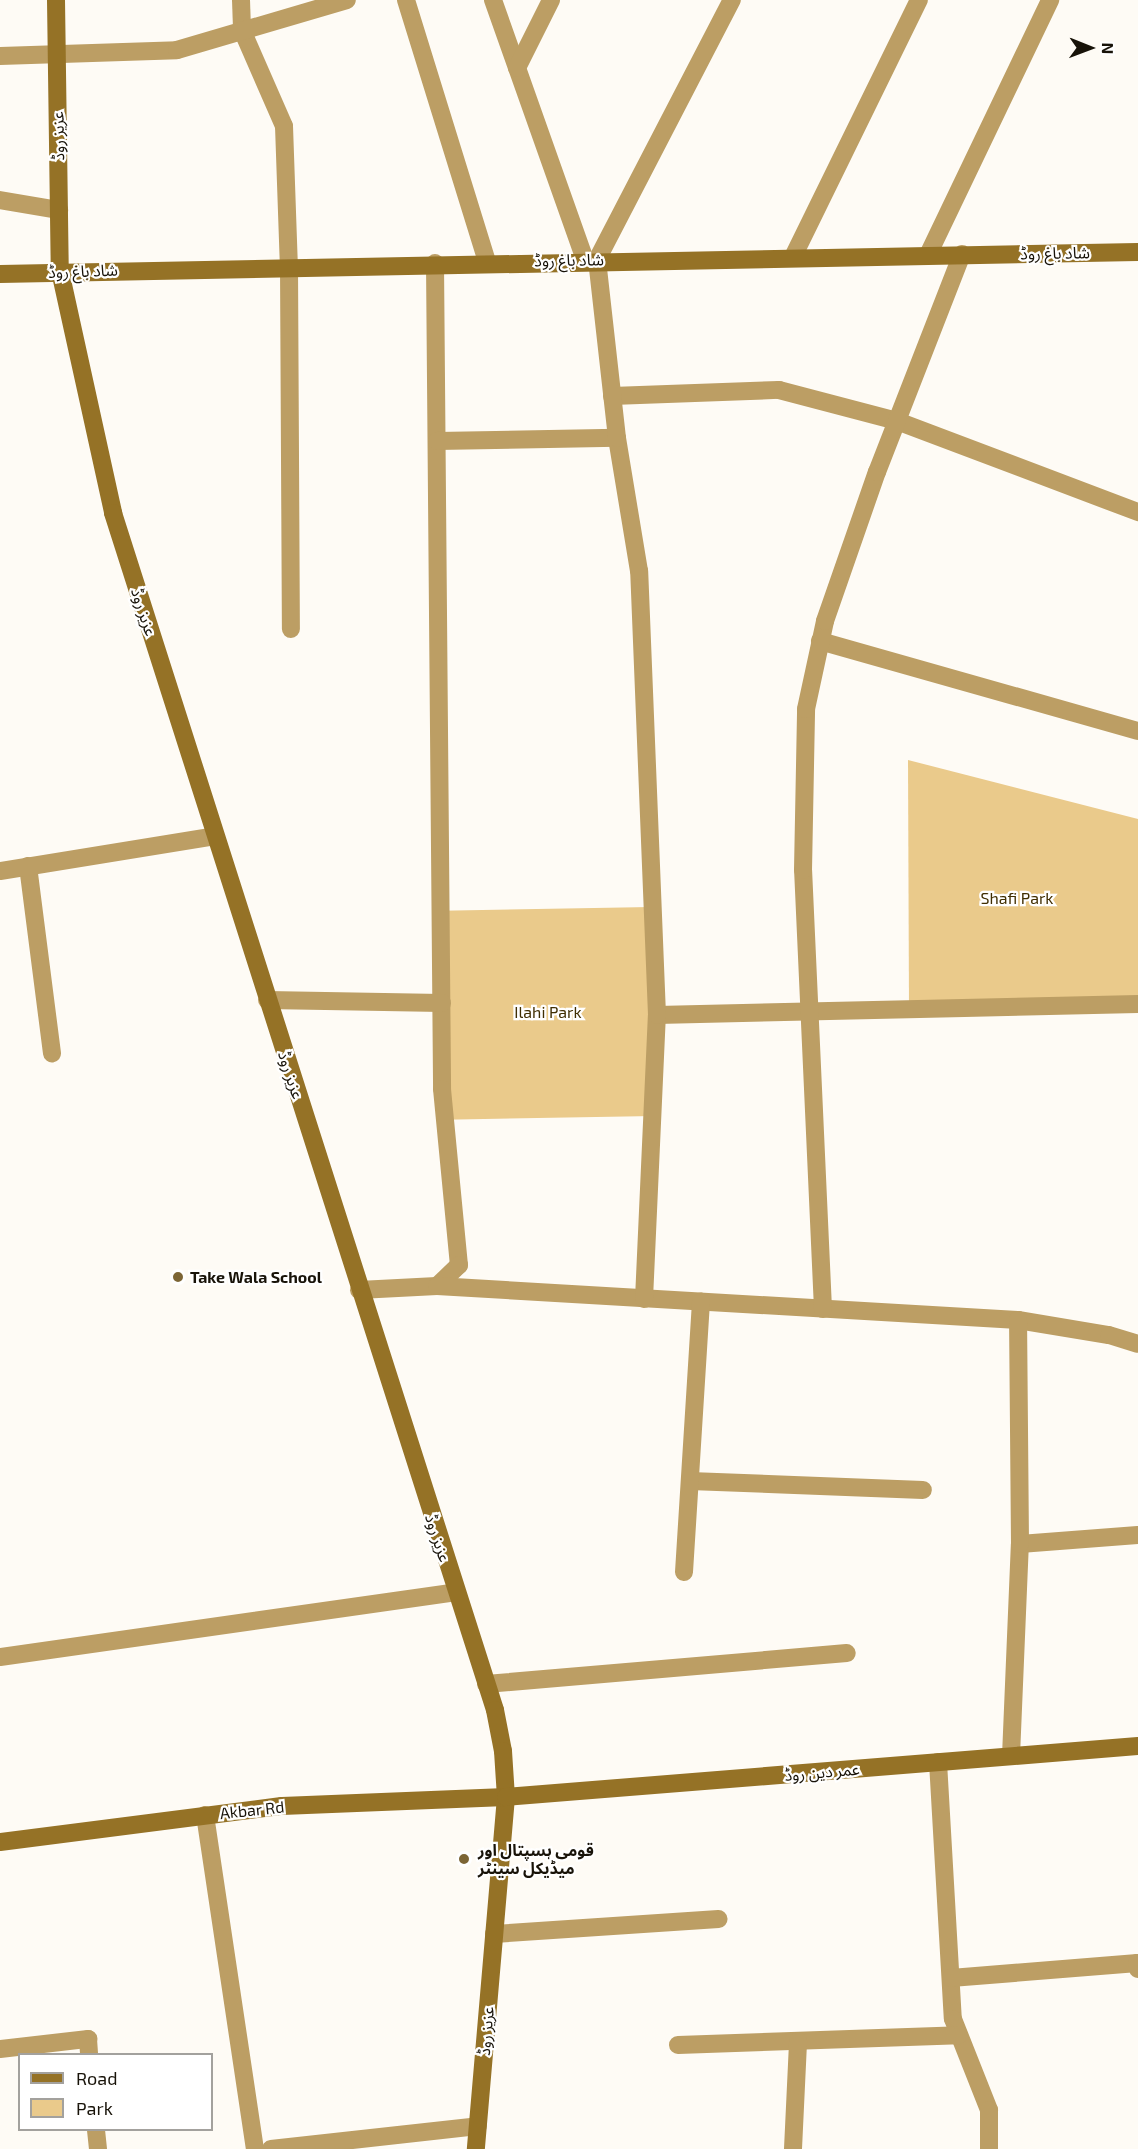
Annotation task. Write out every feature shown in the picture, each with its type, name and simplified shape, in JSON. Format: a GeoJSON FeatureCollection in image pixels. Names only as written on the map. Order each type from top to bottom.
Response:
{"type":"FeatureCollection","features":[{"type":"Feature","properties":{"kind":"main road","name":"عزیز روڈ"},"geometry":{"type":"LineString","coordinates":[[56,0],[60,271],[113,513],[486,1684],[503,1751],[506,1797],[476,2149]]}},
{"type":"Feature","properties":{"kind":"main road","name":"شاد باغ روڈ"},"geometry":{"type":"LineString","coordinates":[[0,274],[435,263],[1138,252]]}},
{"type":"Feature","properties":{"kind":"main road","name":"عمر دین روڈ"},"geometry":{"type":"LineString","coordinates":[[506,1797],[1138,1746]]}},
{"type":"Feature","properties":{"kind":"main road","name":"Akbar Rd"},"geometry":{"type":"LineString","coordinates":[[0,1842],[282,1806],[506,1797]]}},
{"type":"Feature","properties":{"kind":"street"},"geometry":{"type":"LineString","coordinates":[[241,0],[242,30],[284,126],[289,266],[291,629]]}},
{"type":"Feature","properties":{"kind":"street"},"geometry":{"type":"LineString","coordinates":[[0,56],[57,57],[177,50],[347,0]]}},
{"type":"Feature","properties":{"kind":"street"},"geometry":{"type":"LineString","coordinates":[[406,0],[487,262]]}},
{"type":"Feature","properties":{"kind":"street"},"geometry":{"type":"LineString","coordinates":[[494,0],[591,260],[639,571],[657,1015],[644,1299]]}},
{"type":"Feature","properties":{"kind":"street"},"geometry":{"type":"LineString","coordinates":[[518,68],[551,0]]}},
{"type":"Feature","properties":{"kind":"street"},"geometry":{"type":"LineString","coordinates":[[591,260],[732,0]]}},
{"type":"Feature","properties":{"kind":"street"},"geometry":{"type":"LineString","coordinates":[[793,257],[919,0]]}},
{"type":"Feature","properties":{"kind":"street"},"geometry":{"type":"LineString","coordinates":[[928,255],[1050,0]]}},
{"type":"Feature","properties":{"kind":"street"},"geometry":{"type":"LineString","coordinates":[[0,200],[59,210]]}},
{"type":"Feature","properties":{"kind":"street"},"geometry":{"type":"LineString","coordinates":[[823,1309],[803,870],[806,709],[820,641],[897,421],[962,254]]}},
{"type":"Feature","properties":{"kind":"street"},"geometry":{"type":"LineString","coordinates":[[435,263],[442,1089],[459,1265],[437,1286]]}},
{"type":"Feature","properties":{"kind":"street"},"geometry":{"type":"LineString","coordinates":[[612,396],[779,390],[897,421],[1138,512]]}},
{"type":"Feature","properties":{"kind":"street"},"geometry":{"type":"LineString","coordinates":[[437,441],[617,438]]}},
{"type":"Feature","properties":{"kind":"street"},"geometry":{"type":"LineString","coordinates":[[820,641],[1138,731]]}},
{"type":"Feature","properties":{"kind":"street"},"geometry":{"type":"LineString","coordinates":[[0,871],[215,836]]}},
{"type":"Feature","properties":{"kind":"street"},"geometry":{"type":"LineString","coordinates":[[28,866],[52,1053]]}},
{"type":"Feature","properties":{"kind":"street"},"geometry":{"type":"LineString","coordinates":[[267,1000],[442,1003]]}},
{"type":"Feature","properties":{"kind":"street"},"geometry":{"type":"LineString","coordinates":[[657,1015],[1138,1004]]}},
{"type":"Feature","properties":{"kind":"street"},"geometry":{"type":"LineString","coordinates":[[359,1290],[437,1286],[1018,1320],[1109,1335],[1138,1344]]}},
{"type":"Feature","properties":{"kind":"street"},"geometry":{"type":"LineString","coordinates":[[684,1572],[701,1302]]}},
{"type":"Feature","properties":{"kind":"street"},"geometry":{"type":"LineString","coordinates":[[1011,1756],[1020,1544],[1018,1320]]}},
{"type":"Feature","properties":{"kind":"street"},"geometry":{"type":"LineString","coordinates":[[690,1481],[923,1490]]}},
{"type":"Feature","properties":{"kind":"street"},"geometry":{"type":"LineString","coordinates":[[1020,1544],[1138,1535]]}},
{"type":"Feature","properties":{"kind":"street"},"geometry":{"type":"LineString","coordinates":[[0,1657],[456,1592]]}},
{"type":"Feature","properties":{"kind":"street"},"geometry":{"type":"LineString","coordinates":[[486,1684],[847,1653]]}},
{"type":"Feature","properties":{"kind":"street"},"geometry":{"type":"LineString","coordinates":[[938,1762],[953,2019],[989,2110],[989,2149]]}},
{"type":"Feature","properties":{"kind":"street"},"geometry":{"type":"LineString","coordinates":[[205,1815],[255,2149]]}},
{"type":"Feature","properties":{"kind":"street"},"geometry":{"type":"LineString","coordinates":[[494,1934],[718,1919]]}},
{"type":"Feature","properties":{"kind":"street"},"geometry":{"type":"LineString","coordinates":[[951,1978],[1137,1963],[1138,1969]]}},
{"type":"Feature","properties":{"kind":"street"},"geometry":{"type":"LineString","coordinates":[[678,2045],[959,2035]]}},
{"type":"Feature","properties":{"kind":"street"},"geometry":{"type":"LineString","coordinates":[[0,2049],[88,2039],[89,2053]]}},
{"type":"Feature","properties":{"kind":"street"},"geometry":{"type":"LineString","coordinates":[[793,2149],[798,2041]]}},
{"type":"Feature","properties":{"kind":"street"},"geometry":{"type":"LineString","coordinates":[[271,2149],[478,2126]]}},
{"type":"Feature","properties":{"kind":"street"},"geometry":{"type":"LineString","coordinates":[[96,2131],[98,2149]]}},
{"type":"Feature","properties":{"kind":"green space","name":"Shafi Park"},"geometry":{"type":"Polygon","coordinates":[[[908,760],[1138,819],[1138,1004],[909,1009],[908,760]]]}},
{"type":"Feature","properties":{"kind":"green space","name":"Ilahi Park"},"geometry":{"type":"Polygon","coordinates":[[[651,907],[655,1116],[445,1120],[441,911],[651,907]]]}},
{"type":"Feature","properties":{"kind":"place","name":"Take Wala School"},"geometry":{"type":"Point","coordinates":[178,1277]}},
{"type":"Feature","properties":{"kind":"place","name":"قومی ہسپتال اور میڈیکل سینٹر"},"geometry":{"type":"Point","coordinates":[464,1859]}}]}
